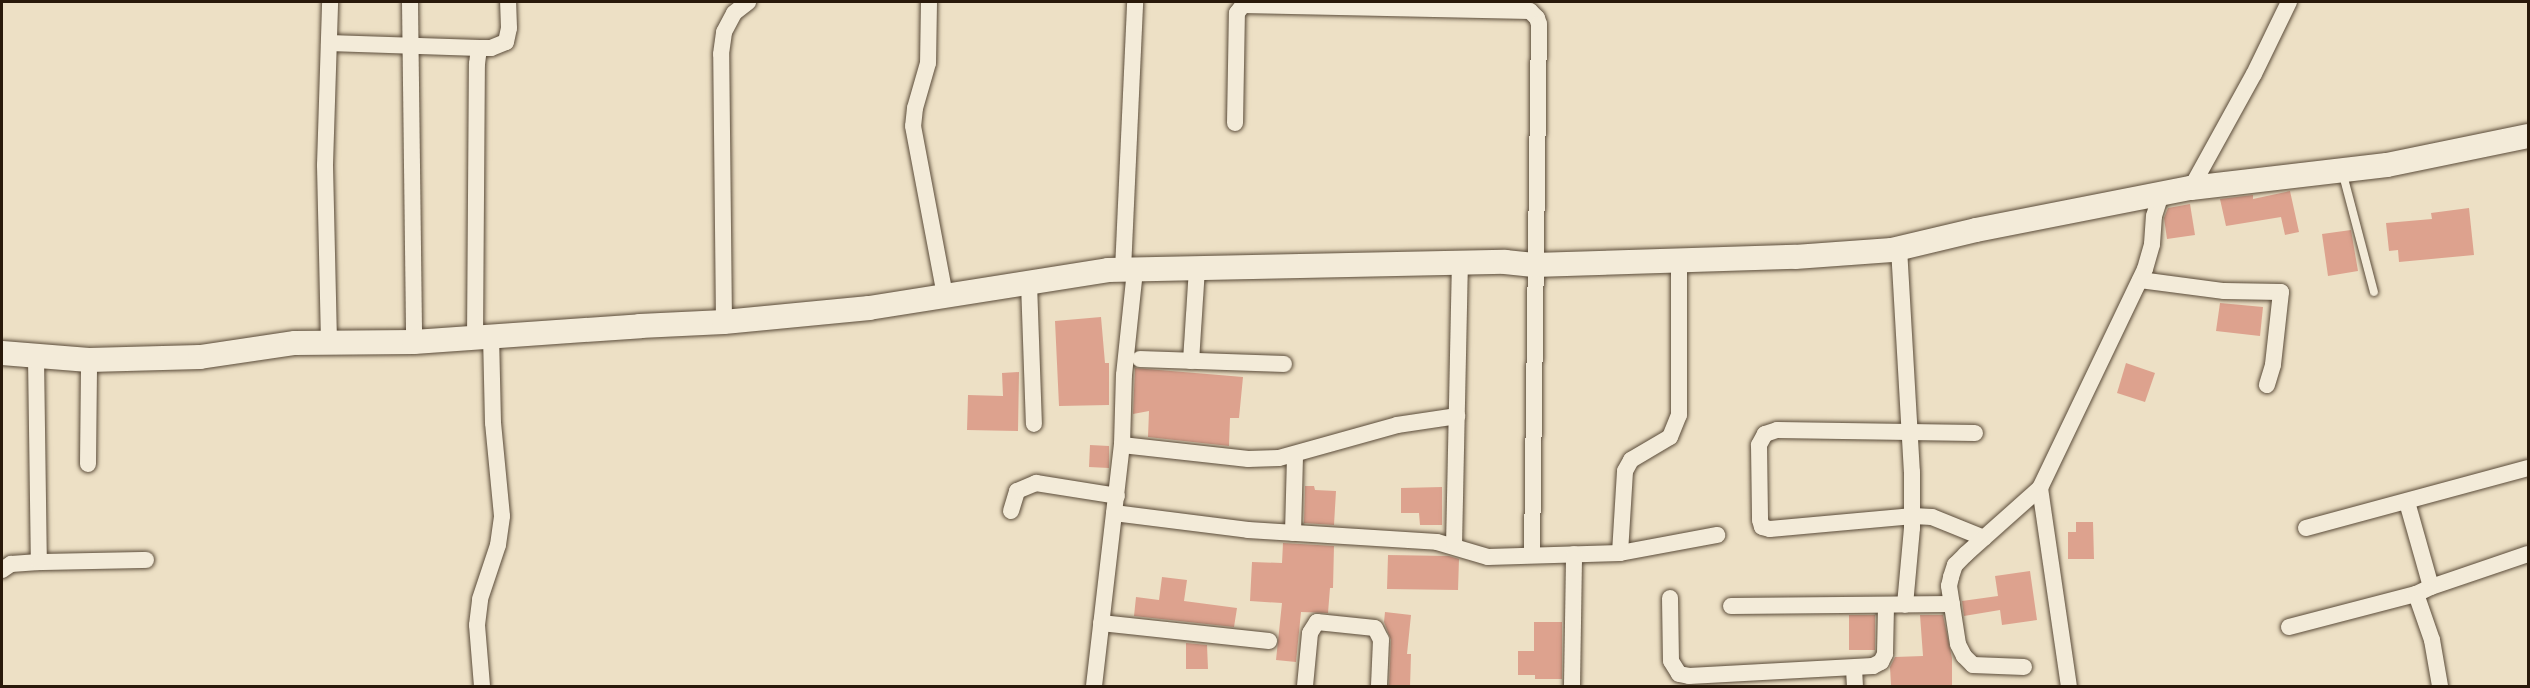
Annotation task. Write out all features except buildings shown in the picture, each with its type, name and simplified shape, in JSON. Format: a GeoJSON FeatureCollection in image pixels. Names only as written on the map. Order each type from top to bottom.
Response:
{"type":"FeatureCollection","features":[{"type":"Feature","properties":{"kind":"street"},"geometry":{"type":"LineString","coordinates":[[329,342],[325,165],[330,2]]}},
{"type":"Feature","properties":{"kind":"street"},"geometry":{"type":"LineString","coordinates":[[410,2],[414,342]]}},
{"type":"Feature","properties":{"kind":"street"},"geometry":{"type":"LineString","coordinates":[[328,42],[491,48],[506,42],[509,28],[508,2]]}},
{"type":"Feature","properties":{"kind":"street"},"geometry":{"type":"LineString","coordinates":[[724,322],[721,54],[724,32],[735,13],[748,2]]}},
{"type":"Feature","properties":{"kind":"street"},"geometry":{"type":"LineString","coordinates":[[929,2],[928,63],[915,108],[913,126],[945,296]]}},
{"type":"Feature","properties":{"kind":"street"},"geometry":{"type":"LineString","coordinates":[[1094,687],[1122,445],[1136,2]]}},
{"type":"Feature","properties":{"kind":"street"},"geometry":{"type":"LineString","coordinates":[[2191,188],[2254,74],[2289,2]]}},
{"type":"Feature","properties":{"kind":"street"},"geometry":{"type":"LineString","coordinates":[[1235,123],[1237,13],[1243,5],[1254,3],[1521,6],[1537,18],[1539,24],[1534,265],[1532,554]]}},
{"type":"Feature","properties":{"kind":"street"},"geometry":{"type":"LineString","coordinates":[[479,48],[475,102],[483,338],[502,516],[498,545],[480,599],[477,625],[482,687]]}},
{"type":"Feature","properties":{"kind":"street"},"geometry":{"type":"LineString","coordinates":[[2,353],[89,360],[200,357],[295,343],[414,342],[724,322],[869,308],[1029,282],[1129,270],[1460,262],[1505,262],[1534,265],[1795,258],[1899,248],[2191,188],[2342,171],[2487,146],[2529,136]]}},
{"type":"Feature","properties":{"kind":"street"},"geometry":{"type":"LineString","coordinates":[[2024,668],[1973,665],[1964,656],[1958,644],[1949,586],[1955,565],[2040,488],[2140,280],[2152,244],[2154,216],[2161,194]]}},
{"type":"Feature","properties":{"kind":"street"},"geometry":{"type":"LineString","coordinates":[[1899,248],[1913,516],[1905,605]]}},
{"type":"Feature","properties":{"kind":"street"},"geometry":{"type":"LineString","coordinates":[[1620,554],[1625,471],[1631,459],[1670,437],[1679,415],[1679,261]]}},
{"type":"Feature","properties":{"kind":"street"},"geometry":{"type":"LineString","coordinates":[[1454,546],[1460,262]]}},
{"type":"Feature","properties":{"kind":"street"},"geometry":{"type":"LineString","coordinates":[[1191,361],[1197,269]]}},
{"type":"Feature","properties":{"kind":"street"},"geometry":{"type":"LineString","coordinates":[[2140,280],[2224,291],[2281,292],[2273,365],[2267,385]]}},
{"type":"Feature","properties":{"kind":"street"},"geometry":{"type":"LineString","coordinates":[[1029,282],[1034,424]]}},
{"type":"Feature","properties":{"kind":"street"},"geometry":{"type":"LineString","coordinates":[[36,357],[39,562]]}},
{"type":"Feature","properties":{"kind":"street"},"geometry":{"type":"LineString","coordinates":[[1140,359],[1284,364]]}},
{"type":"Feature","properties":{"kind":"street"},"geometry":{"type":"LineString","coordinates":[[88,464],[89,360]]}},
{"type":"Feature","properties":{"kind":"street"},"geometry":{"type":"LineString","coordinates":[[1122,445],[1248,459],[1295,455],[1397,425],[1457,416]]}},
{"type":"Feature","properties":{"kind":"street"},"geometry":{"type":"LineString","coordinates":[[1975,433],[1777,430],[1765,434],[1759,445],[1759,509],[1762,527],[1770,529],[1913,516],[1932,517],[1984,538]]}},
{"type":"Feature","properties":{"kind":"street"},"geometry":{"type":"LineString","coordinates":[[1293,533],[1295,455]]}},
{"type":"Feature","properties":{"kind":"street"},"geometry":{"type":"LineString","coordinates":[[2306,528],[2529,468]]}},
{"type":"Feature","properties":{"kind":"street"},"geometry":{"type":"LineString","coordinates":[[1011,512],[1017,491],[1036,483],[1116,496]]}},
{"type":"Feature","properties":{"kind":"street"},"geometry":{"type":"LineString","coordinates":[[2040,488],[2069,687]]}},
{"type":"Feature","properties":{"kind":"street"},"geometry":{"type":"LineString","coordinates":[[2406,502],[2431,586]]}},
{"type":"Feature","properties":{"kind":"street"},"geometry":{"type":"LineString","coordinates":[[1114,513],[1248,530],[1437,542],[1454,546],[1470,554],[1488,557],[1532,554],[1620,554],[1717,535]]}},
{"type":"Feature","properties":{"kind":"street"},"geometry":{"type":"LineString","coordinates":[[1572,687],[1574,554]]}},
{"type":"Feature","properties":{"kind":"street"},"geometry":{"type":"LineString","coordinates":[[2289,627],[2416,594],[2431,586],[2529,554]]}},
{"type":"Feature","properties":{"kind":"street"},"geometry":{"type":"LineString","coordinates":[[2,570],[11,564],[39,562],[146,560]]}},
{"type":"Feature","properties":{"kind":"street"},"geometry":{"type":"LineString","coordinates":[[2416,594],[2432,640],[2439,687]]}},
{"type":"Feature","properties":{"kind":"street"},"geometry":{"type":"LineString","coordinates":[[1670,598],[1671,661],[1679,674],[1732,676],[1873,666],[1881,662],[1885,654],[1886,605]]}},
{"type":"Feature","properties":{"kind":"street"},"geometry":{"type":"LineString","coordinates":[[1731,606],[1952,604]]}},
{"type":"Feature","properties":{"kind":"street"},"geometry":{"type":"LineString","coordinates":[[1305,687],[1310,633],[1317,622],[1374,628],[1381,640],[1379,687]]}},
{"type":"Feature","properties":{"kind":"street"},"geometry":{"type":"LineString","coordinates":[[1101,623],[1269,641]]}},
{"type":"Feature","properties":{"kind":"street"},"geometry":{"type":"LineString","coordinates":[[1854,668],[1855,687]]}},
{"type":"Feature","properties":{"kind":"lane"},"geometry":{"type":"LineString","coordinates":[[2342,171],[2374,292]]}}]}
